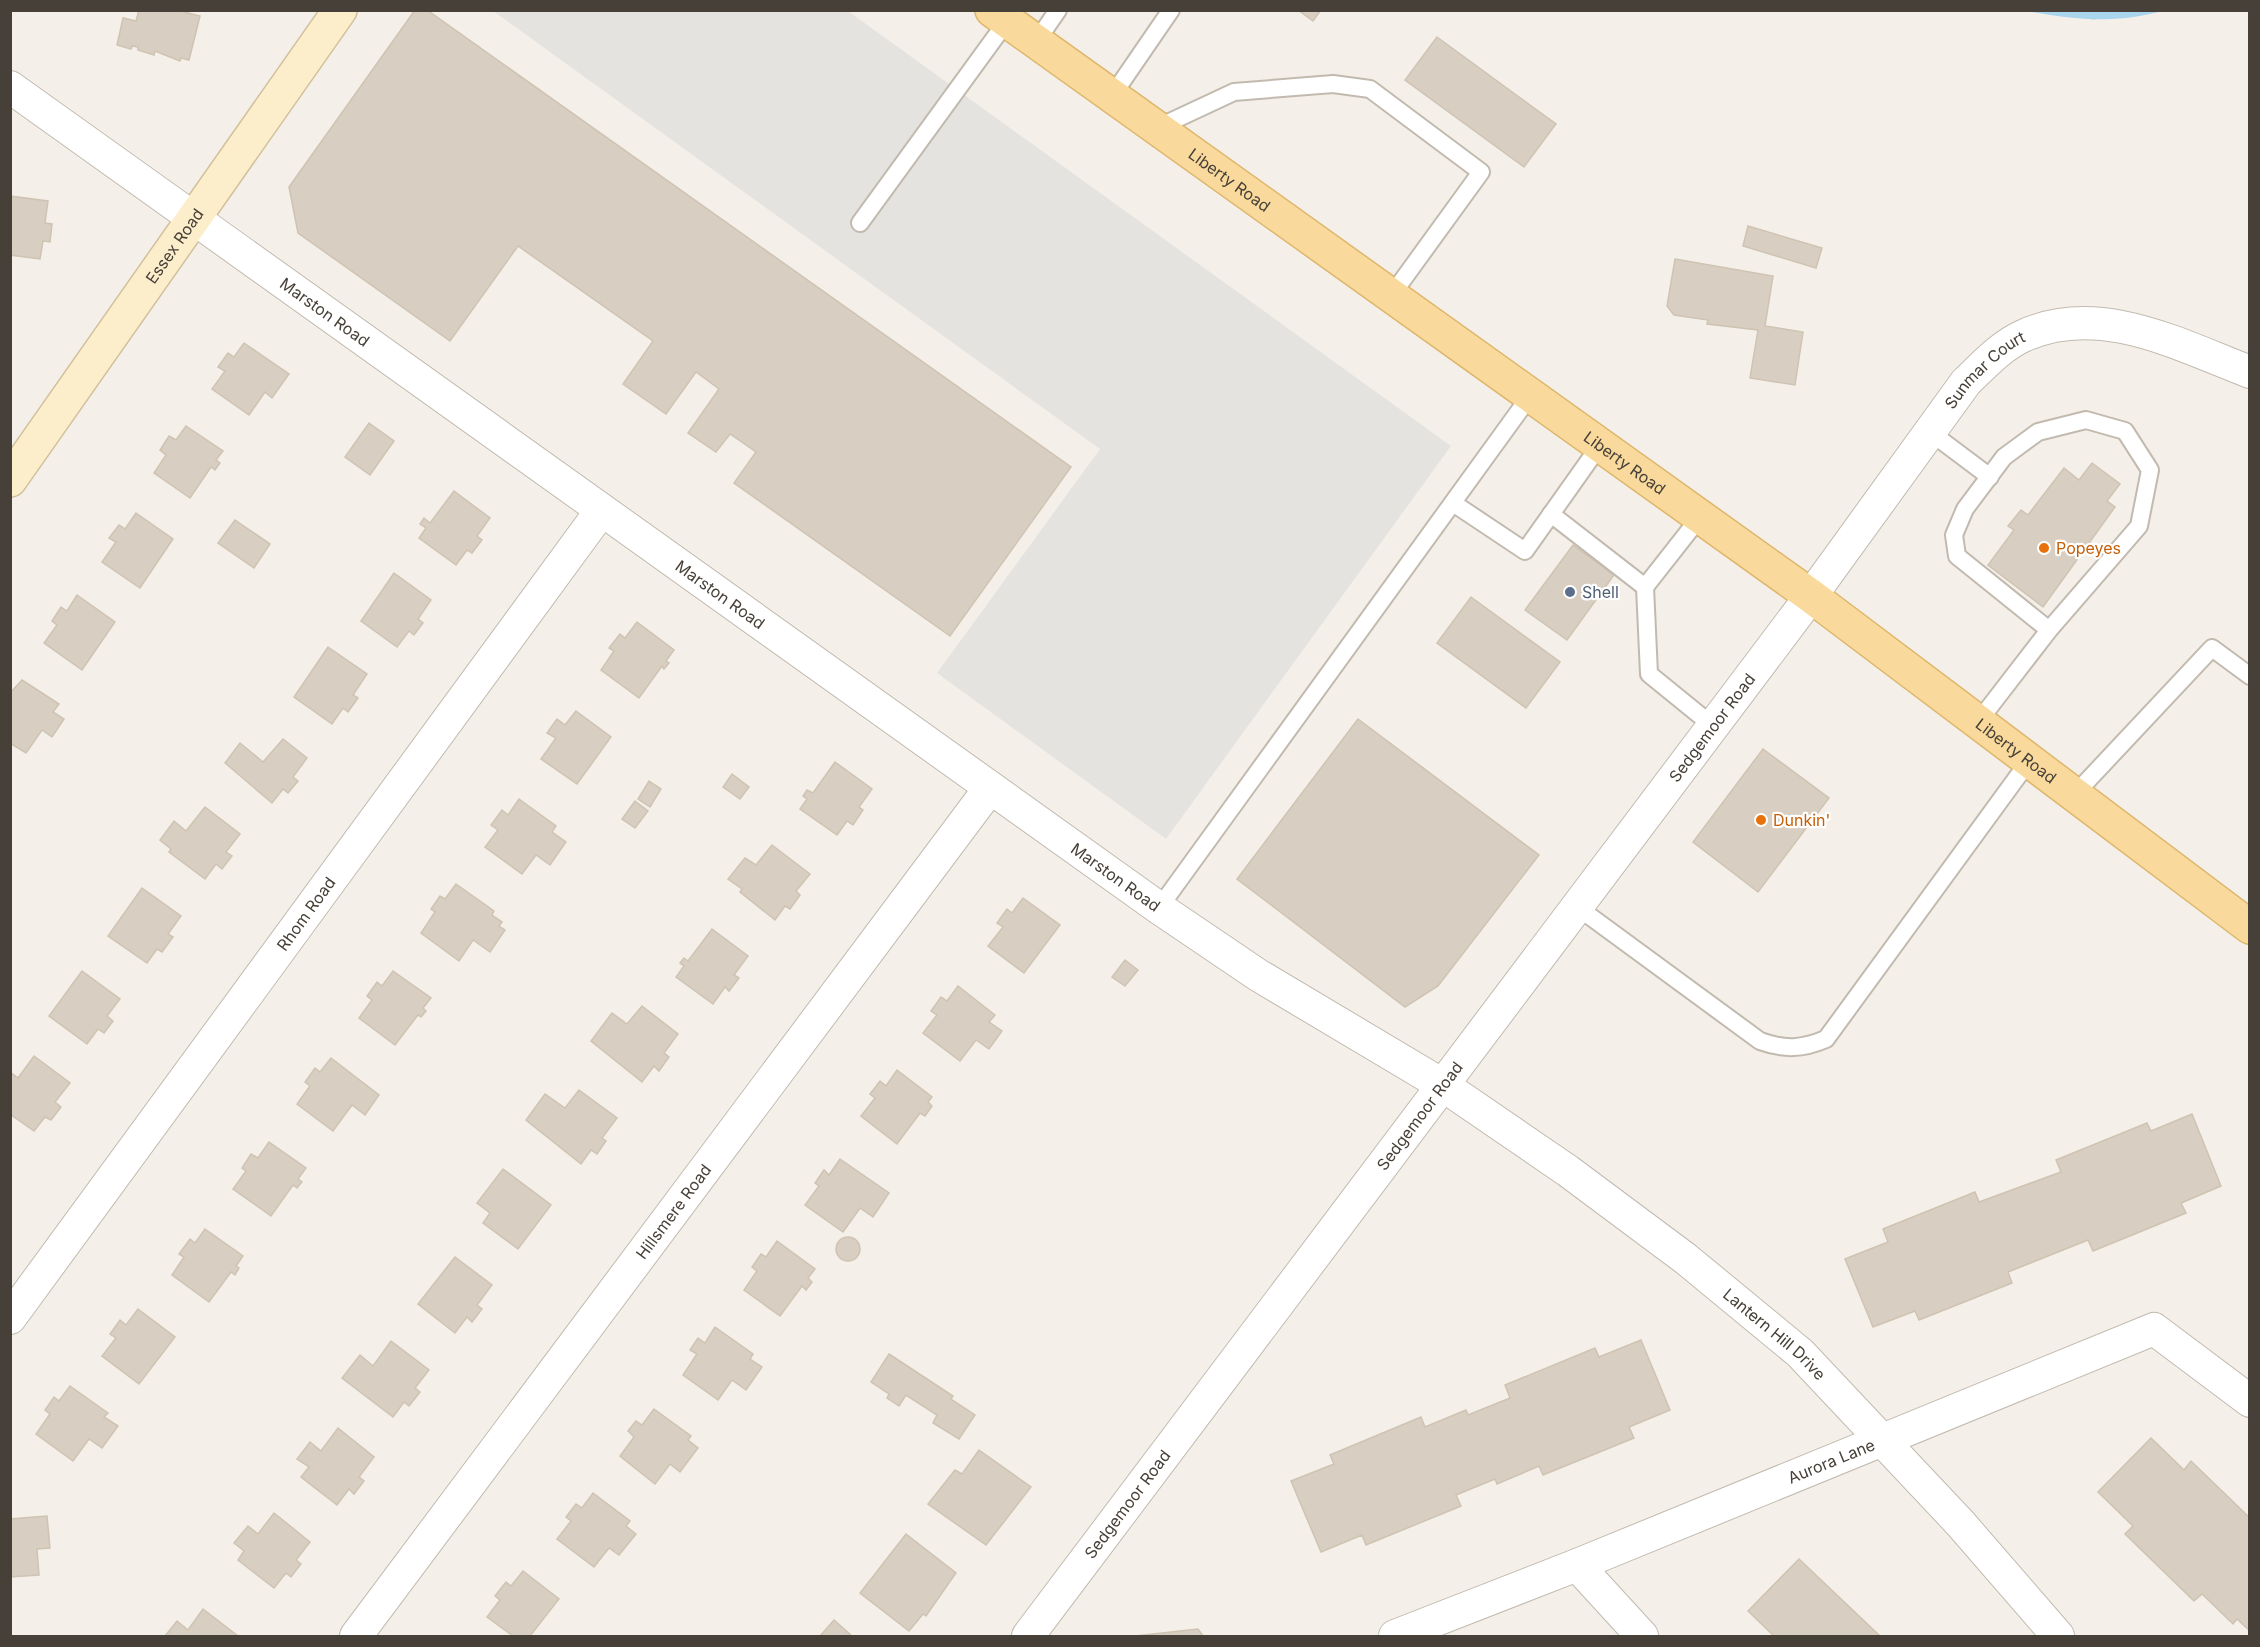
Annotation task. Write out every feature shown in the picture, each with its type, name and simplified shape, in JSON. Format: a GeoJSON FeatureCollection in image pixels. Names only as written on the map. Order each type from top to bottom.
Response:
{"type":"FeatureCollection","features":[{"type":"Feature","properties":{"kind":"main road","name":"Liberty Road"},"geometry":{"type":"LineString","coordinates":[[1000,16],[1811,596],[2250,927]]}},
{"type":"Feature","properties":{"kind":"street","name":"Essex Road"},"geometry":{"type":"LineString","coordinates":[[10,480],[340,10]]}},
{"type":"Feature","properties":{"kind":"street","name":"Marston Road"},"geometry":{"type":"LineString","coordinates":[[10,87],[1159,908],[1258,975],[1441,1084]]}},
{"type":"Feature","properties":{"kind":"street","name":"Sunmar Court"},"geometry":{"type":"LineString","coordinates":[[1811,596],[1966,382],[1996,353],[2023,336],[2056,326],[2097,322],[2134,328],[2250,372]]}},
{"type":"Feature","properties":{"kind":"street","name":"Rhom Road"},"geometry":{"type":"LineString","coordinates":[[10,1318],[602,511]]}},
{"type":"Feature","properties":{"kind":"street","name":"Sedgemoor Road"},"geometry":{"type":"LineString","coordinates":[[1028,1636],[1441,1084],[1811,596]]}},
{"type":"Feature","properties":{"kind":"street","name":"Hillsmere Road"},"geometry":{"type":"LineString","coordinates":[[356,1636],[990,788]]}},
{"type":"Feature","properties":{"kind":"street","name":"Lantern Hill Drive"},"geometry":{"type":"LineString","coordinates":[[1441,1084],[1568,1171],[1686,1258],[1800,1353],[1882,1439],[2035,1607],[2058,1636]]}},
{"type":"Feature","properties":{"kind":"street","name":"Aurora Lane"},"geometry":{"type":"LineString","coordinates":[[1395,1636],[1577,1565],[2154,1329],[2250,1401]]}},
{"type":"Feature","properties":{"kind":"street"},"geometry":{"type":"LineString","coordinates":[[1577,1565],[1642,1636]]}},
{"type":"Feature","properties":{"kind":"lane"},"geometry":{"type":"LineString","coordinates":[[1036,42],[1058,10]]}},
{"type":"Feature","properties":{"kind":"lane"},"geometry":{"type":"LineString","coordinates":[[1112,96],[1171,10]]}},
{"type":"Feature","properties":{"kind":"lane"},"geometry":{"type":"LineString","coordinates":[[860,223],[1000,16]]}},
{"type":"Feature","properties":{"kind":"lane"},"geometry":{"type":"LineString","coordinates":[[1157,128],[1234,92],[1333,84],[1370,89],[1481,172],[1391,296]]}},
{"type":"Feature","properties":{"kind":"lane"},"geometry":{"type":"LineString","coordinates":[[1159,908],[1530,396]]}},
{"type":"Feature","properties":{"kind":"lane"},"geometry":{"type":"LineString","coordinates":[[1978,722],[2049,630],[2139,526],[2150,470],[2126,431],[2086,420],[2038,432],[2004,458],[1965,509],[1954,535],[1957,556],[2049,630]]}},
{"type":"Feature","properties":{"kind":"lane"},"geometry":{"type":"LineString","coordinates":[[1930,432],[1990,477]]}},
{"type":"Feature","properties":{"kind":"lane"},"geometry":{"type":"LineString","coordinates":[[1453,503],[1525,551],[1600,445]]}},
{"type":"Feature","properties":{"kind":"lane"},"geometry":{"type":"LineString","coordinates":[[1551,514],[1645,587]]}},
{"type":"Feature","properties":{"kind":"lane"},"geometry":{"type":"LineString","coordinates":[[1700,517],[1645,587],[1649,674],[1713,726]]}},
{"type":"Feature","properties":{"kind":"lane"},"geometry":{"type":"LineString","coordinates":[[2074,795],[2212,648],[2250,676]]}},
{"type":"Feature","properties":{"kind":"lane"},"geometry":{"type":"LineString","coordinates":[[1576,906],[1760,1041],[1779,1048],[1805,1048],[1826,1039],[2029,761]]}},
{"type":"Feature","properties":{"kind":"shaded area"},"geometry":{"type":"Polygon","coordinates":[[[493,11],[848,11],[1451,446],[1166,839],[937,673],[1100,449],[493,11]]]}},
{"type":"Feature","properties":{"kind":"water"},"geometry":{"type":"Polygon","coordinates":[[[2026,11],[2163,11],[2127,18],[2094,19],[2026,11]]]}},
{"type":"Feature","properties":{"kind":"building"},"geometry":{"type":"Polygon","coordinates":[[[139,10],[177,10],[200,16],[189,60],[181,58],[180,61],[155,51],[154,55],[138,50],[138,47],[132,46],[131,49],[117,45],[123,18],[136,21],[139,10]]]}},
{"type":"Feature","properties":{"kind":"building"},"geometry":{"type":"Polygon","coordinates":[[[415,10],[427,10],[1071,467],[950,636],[734,483],[756,452],[730,434],[716,452],[688,433],[719,389],[696,372],[666,414],[623,384],[653,341],[518,246],[450,341],[298,233],[289,187],[415,10]]]}},
{"type":"Feature","properties":{"kind":"building"},"geometry":{"type":"Polygon","coordinates":[[[1298,10],[1321,10],[1313,21],[1298,10]]]}},
{"type":"Feature","properties":{"kind":"building"},"geometry":{"type":"Polygon","coordinates":[[[1437,37],[1556,124],[1524,167],[1405,80],[1437,37]]]}},
{"type":"Feature","properties":{"kind":"building"},"geometry":{"type":"Polygon","coordinates":[[[10,196],[48,201],[45,223],[52,224],[50,242],[43,241],[40,259],[10,255],[10,196]]]}},
{"type":"Feature","properties":{"kind":"building"},"geometry":{"type":"Polygon","coordinates":[[[1748,226],[1822,248],[1816,268],[1743,246],[1748,226]]]}},
{"type":"Feature","properties":{"kind":"building"},"geometry":{"type":"Polygon","coordinates":[[[1675,259],[1773,276],[1765,326],[1803,332],[1795,385],[1750,378],[1758,330],[1707,324],[1708,320],[1674,315],[1667,306],[1675,259]]]}},
{"type":"Feature","properties":{"kind":"building"},"geometry":{"type":"Polygon","coordinates":[[[244,343],[289,374],[272,398],[265,392],[249,415],[212,389],[225,371],[218,367],[228,353],[234,357],[244,343]]]}},
{"type":"Feature","properties":{"kind":"building"},"geometry":{"type":"Polygon","coordinates":[[[369,423],[394,441],[370,475],[345,457],[369,423]]]}},
{"type":"Feature","properties":{"kind":"building"},"geometry":{"type":"Polygon","coordinates":[[[186,426],[223,451],[216,460],[220,463],[215,470],[211,467],[190,498],[154,473],[166,455],[160,450],[169,436],[176,440],[186,426]]]}},
{"type":"Feature","properties":{"kind":"building","name":"Popeyes"},"geometry":{"type":"Polygon","coordinates":[[[2092,463],[2120,484],[2107,501],[2115,507],[2043,607],[1988,565],[2014,530],[2008,526],[2021,510],[2028,515],[2064,468],[2079,480],[2092,463]]]}},
{"type":"Feature","properties":{"kind":"building"},"geometry":{"type":"Polygon","coordinates":[[[454,491],[490,518],[477,536],[482,540],[472,553],[467,550],[456,565],[419,538],[426,528],[420,524],[424,518],[430,523],[454,491]]]}},
{"type":"Feature","properties":{"kind":"building"},"geometry":{"type":"Polygon","coordinates":[[[136,513],[173,539],[140,588],[102,562],[116,542],[109,538],[119,525],[125,529],[136,513]]]}},
{"type":"Feature","properties":{"kind":"building"},"geometry":{"type":"Polygon","coordinates":[[[235,520],[270,544],[254,568],[218,543],[235,520]]]}},
{"type":"Feature","properties":{"kind":"building","name":"Shell"},"geometry":{"type":"Polygon","coordinates":[[[1573,545],[1614,575],[1567,640],[1525,610],[1573,545]]]}},
{"type":"Feature","properties":{"kind":"building"},"geometry":{"type":"Polygon","coordinates":[[[394,573],[431,600],[418,619],[423,623],[414,635],[409,631],[397,647],[361,621],[394,573]]]}},
{"type":"Feature","properties":{"kind":"building"},"geometry":{"type":"Polygon","coordinates":[[[77,595],[115,622],[82,670],[44,643],[57,625],[52,621],[61,607],[67,611],[77,595]]]}},
{"type":"Feature","properties":{"kind":"building"},"geometry":{"type":"Polygon","coordinates":[[[1471,597],[1560,662],[1526,708],[1437,643],[1471,597]]]}},
{"type":"Feature","properties":{"kind":"building"},"geometry":{"type":"Polygon","coordinates":[[[637,622],[674,650],[666,661],[669,663],[664,669],[662,666],[639,698],[601,670],[614,651],[609,648],[620,634],[625,638],[637,622]]]}},
{"type":"Feature","properties":{"kind":"building"},"geometry":{"type":"Polygon","coordinates":[[[328,647],[367,674],[353,695],[358,698],[348,712],[343,708],[332,724],[294,697],[328,647]]]}},
{"type":"Feature","properties":{"kind":"building"},"geometry":{"type":"Polygon","coordinates":[[[22,680],[59,704],[53,712],[64,719],[52,737],[42,730],[26,753],[10,743],[10,693],[22,680]]]}},
{"type":"Feature","properties":{"kind":"building"},"geometry":{"type":"Polygon","coordinates":[[[576,711],[611,737],[577,784],[541,759],[556,738],[547,733],[557,719],[565,725],[576,711]]]}},
{"type":"Feature","properties":{"kind":"building"},"geometry":{"type":"Polygon","coordinates":[[[1358,719],[1539,855],[1438,986],[1405,1007],[1237,879],[1358,719]]]}},
{"type":"Feature","properties":{"kind":"building"},"geometry":{"type":"Polygon","coordinates":[[[283,739],[307,758],[293,777],[298,781],[288,793],[283,789],[272,803],[225,763],[240,743],[263,762],[283,739]]]}},
{"type":"Feature","properties":{"kind":"building","name":"Dunkin'"},"geometry":{"type":"Polygon","coordinates":[[[1763,749],[1829,798],[1758,892],[1693,842],[1763,749]]]}},
{"type":"Feature","properties":{"kind":"building"},"geometry":{"type":"Polygon","coordinates":[[[835,762],[872,789],[859,807],[863,810],[853,825],[847,821],[837,835],[800,809],[807,799],[803,796],[807,790],[813,793],[835,762]]]}},
{"type":"Feature","properties":{"kind":"building"},"geometry":{"type":"Polygon","coordinates":[[[732,774],[749,787],[740,799],[723,787],[732,774]]]}},
{"type":"Feature","properties":{"kind":"building"},"geometry":{"type":"Polygon","coordinates":[[[649,781],[661,789],[650,807],[638,799],[649,781]]]}},
{"type":"Feature","properties":{"kind":"building"},"geometry":{"type":"Polygon","coordinates":[[[519,799],[556,826],[552,832],[566,842],[550,865],[536,855],[522,874],[485,847],[498,830],[491,825],[502,810],[508,815],[519,799]]]}},
{"type":"Feature","properties":{"kind":"building"},"geometry":{"type":"Polygon","coordinates":[[[635,801],[648,811],[635,828],[622,819],[635,801]]]}},
{"type":"Feature","properties":{"kind":"building"},"geometry":{"type":"Polygon","coordinates":[[[205,807],[240,834],[226,852],[232,856],[222,869],[216,864],[205,879],[169,852],[171,849],[160,840],[174,821],[186,831],[205,807]]]}},
{"type":"Feature","properties":{"kind":"building"},"geometry":{"type":"Polygon","coordinates":[[[772,845],[810,874],[796,891],[800,895],[790,909],[785,906],[775,920],[740,892],[742,889],[728,879],[745,858],[756,865],[772,845]]]}},
{"type":"Feature","properties":{"kind":"building"},"geometry":{"type":"Polygon","coordinates":[[[456,884],[494,911],[492,915],[502,922],[499,926],[505,930],[490,952],[473,940],[459,961],[421,933],[435,912],[431,909],[440,896],[445,899],[456,884]]]}},
{"type":"Feature","properties":{"kind":"building"},"geometry":{"type":"Polygon","coordinates":[[[142,888],[181,916],[168,934],[173,937],[162,952],[157,949],[147,963],[108,936],[142,888]]]}},
{"type":"Feature","properties":{"kind":"building"},"geometry":{"type":"Polygon","coordinates":[[[1023,898],[1060,925],[1024,973],[988,946],[1003,927],[997,923],[1007,909],[1012,913],[1023,898]]]}},
{"type":"Feature","properties":{"kind":"building"},"geometry":{"type":"Polygon","coordinates":[[[712,929],[748,956],[734,975],[739,978],[729,991],[725,987],[713,1004],[676,977],[684,966],[680,963],[684,958],[688,961],[712,929]]]}},
{"type":"Feature","properties":{"kind":"building"},"geometry":{"type":"Polygon","coordinates":[[[1125,960],[1138,970],[1125,986],[1112,977],[1125,960]]]}},
{"type":"Feature","properties":{"kind":"building"},"geometry":{"type":"Polygon","coordinates":[[[82,971],[120,999],[107,1016],[113,1021],[104,1033],[98,1029],[87,1044],[49,1016],[82,971]]]}},
{"type":"Feature","properties":{"kind":"building"},"geometry":{"type":"Polygon","coordinates":[[[393,971],[431,998],[423,1008],[426,1011],[421,1017],[418,1015],[395,1045],[359,1018],[372,1000],[367,996],[377,982],[382,986],[393,971]]]}},
{"type":"Feature","properties":{"kind":"building"},"geometry":{"type":"Polygon","coordinates":[[[958,986],[995,1015],[989,1022],[1002,1031],[989,1049],[976,1040],[960,1061],[923,1033],[937,1015],[931,1011],[941,997],[947,1001],[958,986]]]}},
{"type":"Feature","properties":{"kind":"building"},"geometry":{"type":"Polygon","coordinates":[[[642,1006],[678,1034],[664,1053],[669,1057],[659,1071],[654,1066],[642,1082],[591,1041],[612,1013],[627,1024],[642,1006]]]}},
{"type":"Feature","properties":{"kind":"building"},"geometry":{"type":"Polygon","coordinates":[[[34,1056],[70,1083],[55,1102],[61,1107],[51,1120],[45,1117],[34,1131],[10,1114],[10,1072],[18,1078],[34,1056]]]}},
{"type":"Feature","properties":{"kind":"building"},"geometry":{"type":"Polygon","coordinates":[[[331,1058],[379,1095],[365,1115],[352,1105],[333,1131],[297,1104],[310,1086],[305,1082],[315,1068],[320,1072],[331,1058]]]}},
{"type":"Feature","properties":{"kind":"building"},"geometry":{"type":"Polygon","coordinates":[[[897,1070],[932,1097],[928,1102],[932,1106],[925,1116],[920,1113],[897,1144],[861,1116],[875,1098],[870,1094],[880,1081],[886,1086],[897,1070]]]}},
{"type":"Feature","properties":{"kind":"building"},"geometry":{"type":"Polygon","coordinates":[[[579,1090],[617,1118],[602,1138],[606,1141],[597,1154],[591,1150],[581,1164],[526,1120],[545,1094],[565,1108],[579,1090]]]}},
{"type":"Feature","properties":{"kind":"building"},"geometry":{"type":"Polygon","coordinates":[[[2192,1114],[2221,1186],[2181,1203],[2186,1213],[2093,1251],[2088,1240],[2008,1272],[2012,1283],[1919,1320],[1915,1311],[1873,1327],[1845,1259],[1888,1242],[1883,1229],[1975,1192],[1979,1202],[2061,1172],[2056,1160],[2147,1123],[2151,1131],[2192,1114]]]}},
{"type":"Feature","properties":{"kind":"building"},"geometry":{"type":"Polygon","coordinates":[[[269,1142],[306,1168],[298,1179],[302,1182],[297,1188],[293,1185],[271,1216],[233,1189],[246,1171],[242,1168],[251,1154],[258,1158],[269,1142]]]}},
{"type":"Feature","properties":{"kind":"building"},"geometry":{"type":"Polygon","coordinates":[[[840,1159],[889,1193],[873,1217],[860,1208],[843,1232],[805,1205],[819,1186],[815,1183],[824,1170],[829,1175],[840,1159]]]}},
{"type":"Feature","properties":{"kind":"building"},"geometry":{"type":"Polygon","coordinates":[[[503,1169],[551,1205],[518,1249],[483,1223],[490,1213],[477,1203],[503,1169]]]}},
{"type":"Feature","properties":{"kind":"building"},"geometry":{"type":"Polygon","coordinates":[[[205,1229],[243,1256],[236,1266],[239,1268],[235,1275],[231,1272],[209,1302],[172,1275],[184,1257],[179,1254],[190,1239],[195,1243],[205,1229]]]}},
{"type":"Feature","properties":{"kind":"building"},"geometry":{"type":"Polygon","coordinates":[[[848,1237],[856,1241],[860,1249],[856,1257],[848,1261],[840,1257],[836,1249],[840,1241],[848,1237]]]}},
{"type":"Feature","properties":{"kind":"building"},"geometry":{"type":"Polygon","coordinates":[[[777,1241],[815,1269],[808,1278],[812,1282],[806,1290],[802,1286],[780,1316],[744,1290],[757,1271],[752,1267],[761,1254],[766,1257],[777,1241]]]}},
{"type":"Feature","properties":{"kind":"building"},"geometry":{"type":"Polygon","coordinates":[[[455,1257],[492,1285],[477,1305],[482,1309],[472,1322],[467,1317],[455,1333],[418,1304],[455,1257]]]}},
{"type":"Feature","properties":{"kind":"building"},"geometry":{"type":"Polygon","coordinates":[[[138,1309],[175,1337],[139,1384],[102,1356],[116,1338],[110,1334],[120,1320],[126,1325],[138,1309]]]}},
{"type":"Feature","properties":{"kind":"building"},"geometry":{"type":"Polygon","coordinates":[[[715,1327],[753,1354],[750,1359],[762,1367],[746,1390],[732,1380],[718,1400],[683,1375],[697,1354],[690,1350],[698,1338],[705,1343],[715,1327]]]}},
{"type":"Feature","properties":{"kind":"building"},"geometry":{"type":"Polygon","coordinates":[[[1641,1340],[1670,1410],[1629,1427],[1634,1438],[1543,1475],[1539,1466],[1497,1484],[1495,1479],[1456,1495],[1461,1506],[1366,1545],[1362,1535],[1321,1552],[1291,1481],[1334,1464],[1330,1455],[1421,1417],[1425,1427],[1466,1410],[1468,1415],[1510,1398],[1505,1385],[1595,1348],[1599,1357],[1641,1340]]]}},
{"type":"Feature","properties":{"kind":"building"},"geometry":{"type":"Polygon","coordinates":[[[391,1341],[429,1370],[415,1388],[420,1392],[409,1406],[404,1402],[393,1417],[342,1378],[360,1355],[373,1366],[391,1341]]]}},
{"type":"Feature","properties":{"kind":"building"},"geometry":{"type":"Polygon","coordinates":[[[889,1354],[953,1396],[951,1399],[975,1415],[959,1439],[933,1423],[937,1415],[906,1395],[899,1406],[887,1398],[889,1394],[871,1382],[889,1354]]]}},
{"type":"Feature","properties":{"kind":"building"},"geometry":{"type":"Polygon","coordinates":[[[70,1386],[108,1413],[104,1417],[118,1426],[102,1448],[89,1439],[73,1461],[36,1434],[50,1414],[45,1410],[54,1397],[59,1401],[70,1386]]]}},
{"type":"Feature","properties":{"kind":"building"},"geometry":{"type":"Polygon","coordinates":[[[654,1409],[691,1436],[688,1440],[698,1448],[680,1472],[670,1464],[655,1484],[620,1456],[634,1437],[628,1431],[636,1421],[642,1425],[654,1409]]]}},
{"type":"Feature","properties":{"kind":"building"},"geometry":{"type":"Polygon","coordinates":[[[338,1428],[374,1457],[359,1477],[364,1481],[354,1494],[349,1489],[337,1505],[301,1477],[309,1467],[297,1459],[310,1442],[321,1451],[338,1428]]]}},
{"type":"Feature","properties":{"kind":"building"},"geometry":{"type":"Polygon","coordinates":[[[2151,1438],[2184,1470],[2191,1461],[2250,1518],[2250,1631],[2237,1619],[2233,1624],[2202,1594],[2194,1601],[2125,1534],[2133,1526],[2098,1492],[2151,1438]]]}},
{"type":"Feature","properties":{"kind":"building"},"geometry":{"type":"Polygon","coordinates":[[[979,1450],[1031,1487],[986,1545],[928,1504],[955,1470],[962,1474],[979,1450]]]}},
{"type":"Feature","properties":{"kind":"building"},"geometry":{"type":"Polygon","coordinates":[[[593,1493],[630,1521],[626,1526],[636,1534],[619,1555],[609,1548],[594,1567],[557,1539],[571,1521],[566,1517],[576,1504],[582,1508],[593,1493]]]}},
{"type":"Feature","properties":{"kind":"building"},"geometry":{"type":"Polygon","coordinates":[[[274,1513],[310,1542],[296,1560],[301,1564],[291,1577],[286,1573],[274,1588],[238,1560],[244,1551],[234,1543],[248,1526],[258,1534],[274,1513]]]}},
{"type":"Feature","properties":{"kind":"building"},"geometry":{"type":"Polygon","coordinates":[[[47,1516],[50,1548],[37,1549],[39,1575],[10,1577],[10,1519],[47,1516]]]}},
{"type":"Feature","properties":{"kind":"building"},"geometry":{"type":"Polygon","coordinates":[[[906,1534],[956,1573],[926,1616],[923,1614],[909,1631],[860,1593],[906,1534]]]}},
{"type":"Feature","properties":{"kind":"building"},"geometry":{"type":"Polygon","coordinates":[[[1799,1559],[1880,1636],[1774,1636],[1748,1611],[1799,1559]]]}},
{"type":"Feature","properties":{"kind":"building"},"geometry":{"type":"Polygon","coordinates":[[[523,1571],[559,1599],[530,1636],[513,1636],[487,1617],[500,1600],[495,1596],[506,1582],[511,1586],[523,1571]]]}},
{"type":"Feature","properties":{"kind":"building"},"geometry":{"type":"Polygon","coordinates":[[[203,1609],[238,1636],[165,1636],[177,1621],[188,1630],[203,1609]]]}},
{"type":"Feature","properties":{"kind":"building"},"geometry":{"type":"Polygon","coordinates":[[[834,1620],[852,1636],[820,1636],[834,1620]]]}},
{"type":"Feature","properties":{"kind":"building"},"geometry":{"type":"Polygon","coordinates":[[[1198,1629],[1203,1636],[1135,1636],[1198,1629]]]}},
{"type":"Feature","properties":{"kind":"place","name":"Popeyes"},"geometry":{"type":"Point","coordinates":[2044,548]}},
{"type":"Feature","properties":{"kind":"place","name":"Shell"},"geometry":{"type":"Point","coordinates":[1570,592]}},
{"type":"Feature","properties":{"kind":"place","name":"Dunkin'"},"geometry":{"type":"Point","coordinates":[1761,820]}}]}
